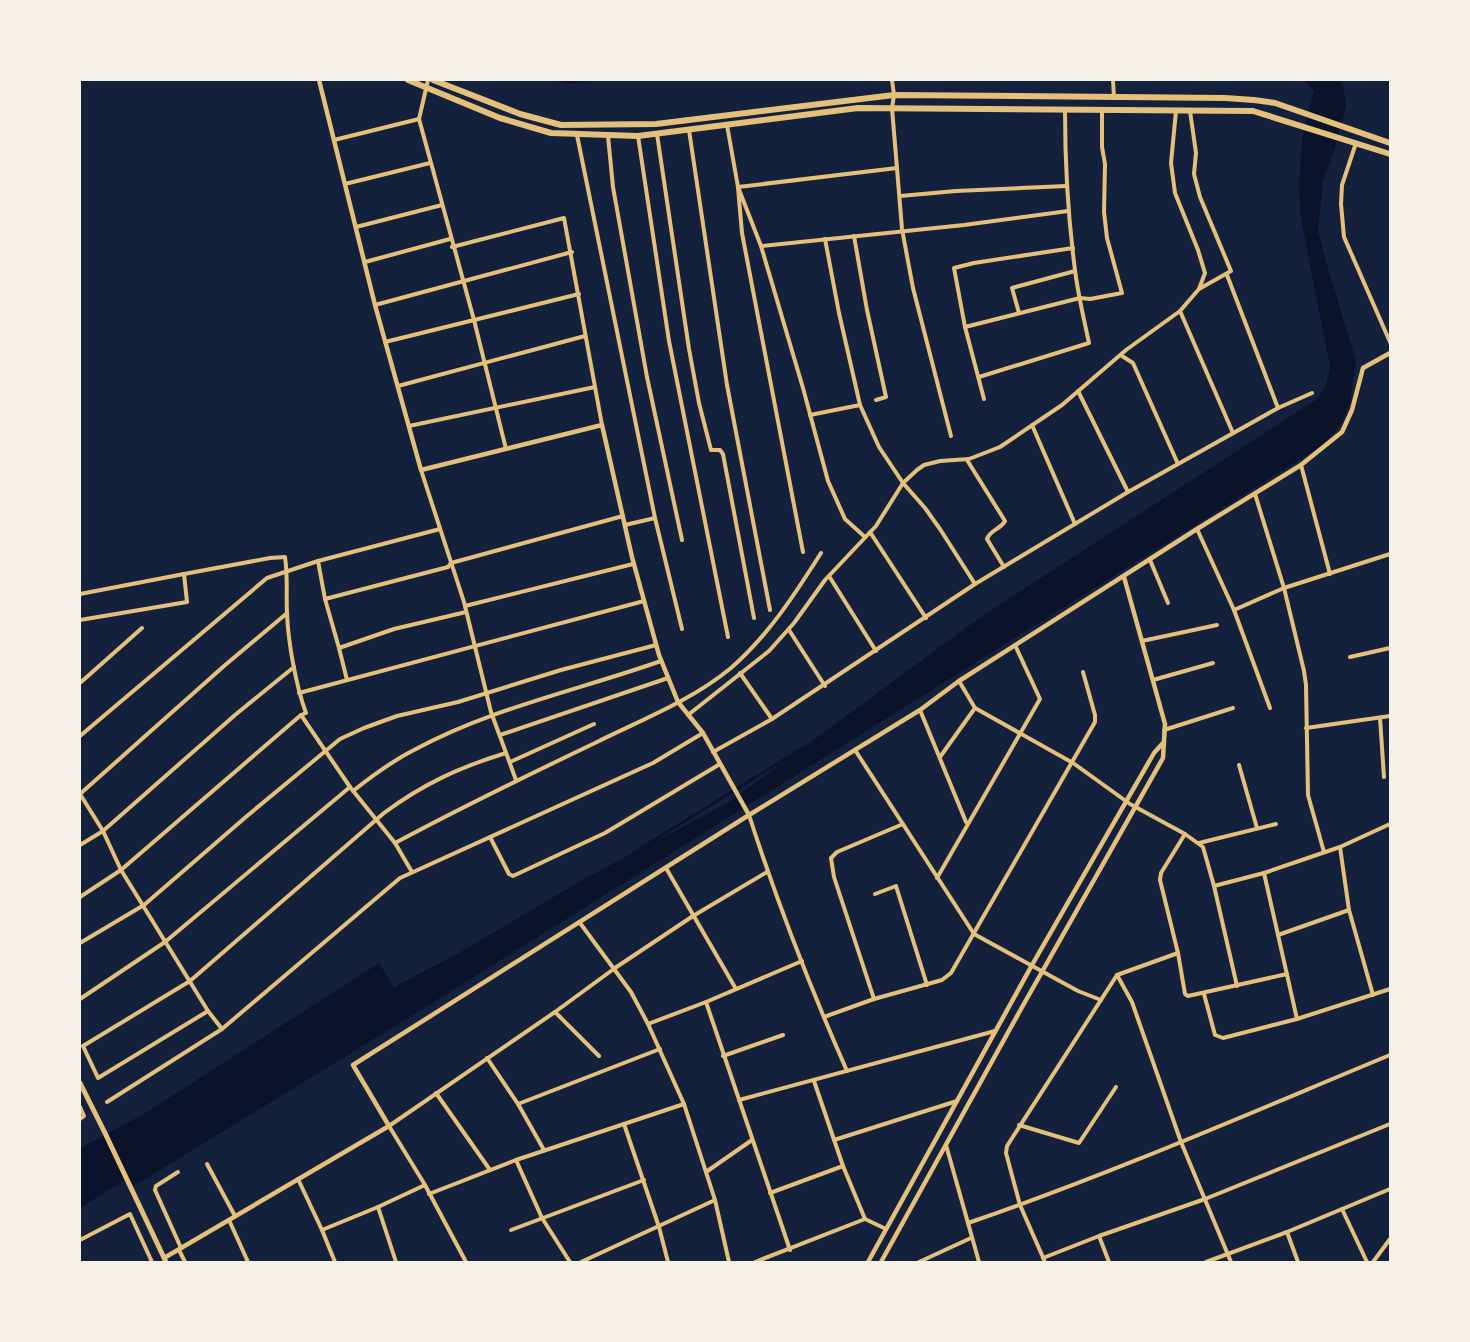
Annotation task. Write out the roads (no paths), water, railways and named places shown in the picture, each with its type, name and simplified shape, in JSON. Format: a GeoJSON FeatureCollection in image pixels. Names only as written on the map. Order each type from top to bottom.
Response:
{"type":"FeatureCollection","features":[{"type":"Feature","properties":{"kind":"main road"},"geometry":{"type":"LineString","coordinates":[[408,80],[532,129],[551,134],[638,136],[858,108],[1253,111],[1390,154]]}},
{"type":"Feature","properties":{"kind":"main road"},"geometry":{"type":"LineString","coordinates":[[434,80],[520,114],[561,125],[656,124],[894,95],[1254,99],[1275,103],[1390,143]]}},
{"type":"Feature","properties":{"kind":"main road"},"geometry":{"type":"LineString","coordinates":[[1113,110],[1114,98]]}},
{"type":"Feature","properties":{"kind":"main road"},"geometry":{"type":"LineString","coordinates":[[80,1083],[165,1260]]}},
{"type":"Feature","properties":{"kind":"street"},"geometry":{"type":"LineString","coordinates":[[319,80],[375,305],[421,470],[466,609],[493,717],[516,780]]}},
{"type":"Feature","properties":{"kind":"street"},"geometry":{"type":"LineString","coordinates":[[428,80],[419,119],[452,247],[474,320],[506,450]]}},
{"type":"Feature","properties":{"kind":"street"},"geometry":{"type":"LineString","coordinates":[[892,80],[894,95],[892,108],[903,231],[913,288],[951,436]]}},
{"type":"Feature","properties":{"kind":"street"},"geometry":{"type":"LineString","coordinates":[[1113,80],[1114,98]]}},
{"type":"Feature","properties":{"kind":"street"},"geometry":{"type":"LineString","coordinates":[[979,377],[1089,343],[1075,271],[1068,211],[1065,109]]}},
{"type":"Feature","properties":{"kind":"street"},"geometry":{"type":"LineString","coordinates":[[965,327],[1080,298],[1090,299],[1122,293],[1107,238],[1104,212],[1105,164],[1102,147],[1102,110]]}},
{"type":"Feature","properties":{"kind":"street"},"geometry":{"type":"LineString","coordinates":[[1176,110],[1171,163],[1175,193],[1198,250],[1204,273],[1199,289]]}},
{"type":"Feature","properties":{"kind":"street"},"geometry":{"type":"LineString","coordinates":[[687,715],[770,651],[789,630],[829,576],[870,532],[903,483],[924,465],[966,459],[1000,447],[1062,405],[1180,311],[1199,289],[1231,271],[1210,225],[1194,174],[1196,153],[1190,110]]}},
{"type":"Feature","properties":{"kind":"street"},"geometry":{"type":"LineString","coordinates":[[334,140],[419,119]]}},
{"type":"Feature","properties":{"kind":"street"},"geometry":{"type":"LineString","coordinates":[[728,125],[738,188],[742,234],[803,552]]}},
{"type":"Feature","properties":{"kind":"street"},"geometry":{"type":"LineString","coordinates":[[689,130],[727,385],[770,610]]}},
{"type":"Feature","properties":{"kind":"street"},"geometry":{"type":"LineString","coordinates":[[657,134],[699,403],[711,450],[720,450],[723,454],[754,618]]}},
{"type":"Feature","properties":{"kind":"street"},"geometry":{"type":"LineString","coordinates":[[577,135],[656,518],[682,628]]}},
{"type":"Feature","properties":{"kind":"street"},"geometry":{"type":"LineString","coordinates":[[608,136],[614,187],[647,377],[682,540]]}},
{"type":"Feature","properties":{"kind":"street"},"geometry":{"type":"LineString","coordinates":[[638,136],[669,341],[728,637]]}},
{"type":"Feature","properties":{"kind":"street"},"geometry":{"type":"LineString","coordinates":[[1354,142],[1342,185],[1344,237],[1390,342]]}},
{"type":"Feature","properties":{"kind":"street"},"geometry":{"type":"LineString","coordinates":[[345,184],[430,163]]}},
{"type":"Feature","properties":{"kind":"street"},"geometry":{"type":"LineString","coordinates":[[738,188],[897,168]]}},
{"type":"Feature","properties":{"kind":"street"},"geometry":{"type":"LineString","coordinates":[[900,196],[1066,186]]}},
{"type":"Feature","properties":{"kind":"street"},"geometry":{"type":"LineString","coordinates":[[738,188],[760,246],[828,481],[845,519],[866,537]]}},
{"type":"Feature","properties":{"kind":"street"},"geometry":{"type":"LineString","coordinates":[[356,227],[442,205]]}},
{"type":"Feature","properties":{"kind":"street"},"geometry":{"type":"LineString","coordinates":[[760,246],[1068,211]]}},
{"type":"Feature","properties":{"kind":"street"},"geometry":{"type":"LineString","coordinates":[[452,247],[564,218],[602,425],[633,564],[661,662],[678,702],[703,733],[749,815],[767,872],[824,1017],[848,1071]]}},
{"type":"Feature","properties":{"kind":"street"},"geometry":{"type":"LineString","coordinates":[[854,236],[886,398],[876,400]]}},
{"type":"Feature","properties":{"kind":"street"},"geometry":{"type":"LineString","coordinates":[[365,262],[450,238]]}},
{"type":"Feature","properties":{"kind":"street"},"geometry":{"type":"LineString","coordinates":[[825,239],[860,405],[879,447],[903,483],[925,508],[975,584]]}},
{"type":"Feature","properties":{"kind":"street"},"geometry":{"type":"LineString","coordinates":[[984,399],[965,327],[954,268],[1073,248]]}},
{"type":"Feature","properties":{"kind":"street"},"geometry":{"type":"LineString","coordinates":[[375,305],[572,252]]}},
{"type":"Feature","properties":{"kind":"street"},"geometry":{"type":"LineString","coordinates":[[1019,313],[1012,288],[1075,271]]}},
{"type":"Feature","properties":{"kind":"street"},"geometry":{"type":"LineString","coordinates":[[1227,275],[1278,408]]}},
{"type":"Feature","properties":{"kind":"street"},"geometry":{"type":"LineString","coordinates":[[385,342],[579,294]]}},
{"type":"Feature","properties":{"kind":"street"},"geometry":{"type":"LineString","coordinates":[[1180,311],[1233,433]]}},
{"type":"Feature","properties":{"kind":"street"},"geometry":{"type":"LineString","coordinates":[[398,386],[585,336]]}},
{"type":"Feature","properties":{"kind":"street"},"geometry":{"type":"LineString","coordinates":[[466,1263],[424,1185],[353,1065],[749,815],[920,711],[959,681],[1301,465],[1342,432],[1352,410],[1363,368],[1390,353]]}},
{"type":"Feature","properties":{"kind":"street"},"geometry":{"type":"LineString","coordinates":[[1122,356],[1133,363],[1178,464]]}},
{"type":"Feature","properties":{"kind":"street"},"geometry":{"type":"LineString","coordinates":[[409,426],[595,387]]}},
{"type":"Feature","properties":{"kind":"street"},"geometry":{"type":"LineString","coordinates":[[1078,391],[1128,492]]}},
{"type":"Feature","properties":{"kind":"street"},"geometry":{"type":"LineString","coordinates":[[713,752],[825,686],[975,584],[1128,492],[1278,408],[1312,393]]}},
{"type":"Feature","properties":{"kind":"street"},"geometry":{"type":"LineString","coordinates":[[810,415],[860,405]]}},
{"type":"Feature","properties":{"kind":"street"},"geometry":{"type":"LineString","coordinates":[[421,470],[602,425]]}},
{"type":"Feature","properties":{"kind":"street"},"geometry":{"type":"LineString","coordinates":[[1032,425],[1075,524]]}},
{"type":"Feature","properties":{"kind":"street"},"geometry":{"type":"LineString","coordinates":[[966,459],[1005,521],[988,535],[987,539],[1004,567]]}},
{"type":"Feature","properties":{"kind":"street"},"geometry":{"type":"LineString","coordinates":[[1301,465],[1330,574]]}},
{"type":"Feature","properties":{"kind":"street"},"geometry":{"type":"LineString","coordinates":[[1255,494],[1284,588],[1306,685],[1308,795],[1324,852]]}},
{"type":"Feature","properties":{"kind":"street"},"geometry":{"type":"LineString","coordinates":[[325,599],[448,567],[451,563],[623,516]]}},
{"type":"Feature","properties":{"kind":"street"},"geometry":{"type":"LineString","coordinates":[[625,525],[656,518]]}},
{"type":"Feature","properties":{"kind":"street"},"geometry":{"type":"LineString","coordinates":[[80,736],[267,578],[318,561],[440,529]]}},
{"type":"Feature","properties":{"kind":"street"},"geometry":{"type":"LineString","coordinates":[[1197,529],[1234,610],[1270,708]]}},
{"type":"Feature","properties":{"kind":"street"},"geometry":{"type":"LineString","coordinates":[[870,532],[926,618]]}},
{"type":"Feature","properties":{"kind":"street"},"geometry":{"type":"LineString","coordinates":[[395,843],[516,780],[678,702],[731,668],[785,608],[821,553]]}},
{"type":"Feature","properties":{"kind":"street"},"geometry":{"type":"LineString","coordinates":[[1234,610],[1284,588],[1390,554]]}},
{"type":"Feature","properties":{"kind":"street"},"geometry":{"type":"LineString","coordinates":[[80,594],[285,557],[287,614],[299,693],[306,713],[121,870],[80,897]]}},
{"type":"Feature","properties":{"kind":"street"},"geometry":{"type":"LineString","coordinates":[[1150,560],[1167,603]]}},
{"type":"Feature","properties":{"kind":"street"},"geometry":{"type":"LineString","coordinates":[[318,561],[325,599],[347,680]]}},
{"type":"Feature","properties":{"kind":"street"},"geometry":{"type":"LineString","coordinates":[[339,648],[394,629],[633,564]]}},
{"type":"Feature","properties":{"kind":"street"},"geometry":{"type":"LineString","coordinates":[[80,621],[188,602],[184,574]]}},
{"type":"Feature","properties":{"kind":"street"},"geometry":{"type":"LineString","coordinates":[[829,576],[876,651]]}},
{"type":"Feature","properties":{"kind":"street"},"geometry":{"type":"LineString","coordinates":[[881,1263],[900,1224],[1137,808],[1163,758],[1165,724],[1124,577]]}},
{"type":"Feature","properties":{"kind":"street"},"geometry":{"type":"LineString","coordinates":[[299,693],[644,602]]}},
{"type":"Feature","properties":{"kind":"street"},"geometry":{"type":"LineString","coordinates":[[222,1029],[208,1011],[121,870],[103,831],[80,794],[224,666],[287,614]]}},
{"type":"Feature","properties":{"kind":"street"},"geometry":{"type":"LineString","coordinates":[[1142,641],[1217,625]]}},
{"type":"Feature","properties":{"kind":"street"},"geometry":{"type":"LineString","coordinates":[[80,683],[142,628]]}},
{"type":"Feature","properties":{"kind":"street"},"geometry":{"type":"LineString","coordinates":[[789,630],[825,686]]}},
{"type":"Feature","properties":{"kind":"street"},"geometry":{"type":"LineString","coordinates":[[80,943],[144,905],[339,739],[397,717],[487,694],[561,670],[656,645]]}},
{"type":"Feature","properties":{"kind":"street"},"geometry":{"type":"LineString","coordinates":[[937,878],[1040,699],[1015,645]]}},
{"type":"Feature","properties":{"kind":"street"},"geometry":{"type":"LineString","coordinates":[[1350,657],[1390,648]]}},
{"type":"Feature","properties":{"kind":"street"},"geometry":{"type":"LineString","coordinates":[[80,999],[165,942],[351,789],[390,763],[416,748],[543,698],[661,662]]}},
{"type":"Feature","properties":{"kind":"street"},"geometry":{"type":"LineString","coordinates":[[1152,680],[1213,663]]}},
{"type":"Feature","properties":{"kind":"street"},"geometry":{"type":"LineString","coordinates":[[80,845],[103,831],[235,715],[295,666]]}},
{"type":"Feature","properties":{"kind":"street"},"geometry":{"type":"LineString","coordinates":[[824,1017],[874,999],[942,980],[951,974],[1096,720],[1083,672]]}},
{"type":"Feature","properties":{"kind":"street"},"geometry":{"type":"LineString","coordinates":[[740,674],[771,719]]}},
{"type":"Feature","properties":{"kind":"street"},"geometry":{"type":"LineString","coordinates":[[500,735],[668,678]]}},
{"type":"Feature","properties":{"kind":"street"},"geometry":{"type":"LineString","coordinates":[[959,681],[975,708],[1073,763],[1137,808],[1185,834],[1206,851],[1237,986]]}},
{"type":"Feature","properties":{"kind":"street"},"geometry":{"type":"LineString","coordinates":[[939,758],[975,708]]}},
{"type":"Feature","properties":{"kind":"street"},"geometry":{"type":"LineString","coordinates":[[1164,730],[1233,708]]}},
{"type":"Feature","properties":{"kind":"street"},"geometry":{"type":"LineString","coordinates":[[920,711],[967,823]]}},
{"type":"Feature","properties":{"kind":"street"},"geometry":{"type":"LineString","coordinates":[[301,715],[351,789],[395,843],[412,872]]}},
{"type":"Feature","properties":{"kind":"street"},"geometry":{"type":"LineString","coordinates":[[1306,728],[1390,716]]}},
{"type":"Feature","properties":{"kind":"street"},"geometry":{"type":"LineString","coordinates":[[1380,717],[1384,777]]}},
{"type":"Feature","properties":{"kind":"street"},"geometry":{"type":"LineString","coordinates":[[510,762],[594,724]]}},
{"type":"Feature","properties":{"kind":"street"},"geometry":{"type":"LineString","coordinates":[[107,1102],[222,1029],[400,878],[653,763],[703,733]]}},
{"type":"Feature","properties":{"kind":"street"},"geometry":{"type":"LineString","coordinates":[[868,1263],[1032,965],[1154,753],[1163,743]]}},
{"type":"Feature","properties":{"kind":"street"},"geometry":{"type":"LineString","coordinates":[[855,749],[974,934],[1078,991],[1101,1000]]}},
{"type":"Feature","properties":{"kind":"street"},"geometry":{"type":"LineString","coordinates":[[208,1011],[98,1078],[83,1046],[190,981],[384,813],[414,791],[477,762],[506,753]]}},
{"type":"Feature","properties":{"kind":"street"},"geometry":{"type":"LineString","coordinates":[[490,837],[509,874],[513,876],[605,832],[720,764]]}},
{"type":"Feature","properties":{"kind":"street"},"geometry":{"type":"LineString","coordinates":[[1239,765],[1257,828]]}},
{"type":"Feature","properties":{"kind":"street"},"geometry":{"type":"LineString","coordinates":[[874,999],[834,877],[831,858],[837,852],[903,824]]}},
{"type":"Feature","properties":{"kind":"street"},"geometry":{"type":"LineString","coordinates":[[1198,843],[1276,824]]}},
{"type":"Feature","properties":{"kind":"street"},"geometry":{"type":"LineString","coordinates":[[1214,886],[1264,873],[1340,847],[1390,824]]}},
{"type":"Feature","properties":{"kind":"street"},"geometry":{"type":"LineString","coordinates":[[1185,834],[1161,873],[1160,880],[1178,953],[1185,994],[1188,996],[1204,994],[1287,974]]}},
{"type":"Feature","properties":{"kind":"street"},"geometry":{"type":"LineString","coordinates":[[1340,847],[1349,910],[1373,995]]}},
{"type":"Feature","properties":{"kind":"street"},"geometry":{"type":"LineString","coordinates":[[666,868],[736,989]]}},
{"type":"Feature","properties":{"kind":"street"},"geometry":{"type":"LineString","coordinates":[[165,1260],[235,1216],[389,1126],[615,968],[693,916],[767,872]]}},
{"type":"Feature","properties":{"kind":"street"},"geometry":{"type":"LineString","coordinates":[[1264,873],[1297,1019]]}},
{"type":"Feature","properties":{"kind":"street"},"geometry":{"type":"LineString","coordinates":[[875,894],[896,886],[927,984]]}},
{"type":"Feature","properties":{"kind":"street"},"geometry":{"type":"LineString","coordinates":[[1278,935],[1349,910]]}},
{"type":"Feature","properties":{"kind":"street"},"geometry":{"type":"LineString","coordinates":[[580,923],[631,992],[660,1049],[684,1104],[706,1172],[715,1200],[729,1263]]}},
{"type":"Feature","properties":{"kind":"street"},"geometry":{"type":"LineString","coordinates":[[1178,953],[1117,975],[1007,1146],[1006,1153],[1020,1205],[1044,1260],[1099,1236],[1205,1199],[1390,1124]]}},
{"type":"Feature","properties":{"kind":"street"},"geometry":{"type":"LineString","coordinates":[[648,1024],[706,1002],[802,960]]}},
{"type":"Feature","properties":{"kind":"street"},"geometry":{"type":"LineString","coordinates":[[1117,975],[1132,1002],[1181,1142],[1231,1263]]}},
{"type":"Feature","properties":{"kind":"street"},"geometry":{"type":"LineString","coordinates":[[1204,994],[1215,1035],[1220,1038],[1297,1019],[1390,989]]}},
{"type":"Feature","properties":{"kind":"street"},"geometry":{"type":"LineString","coordinates":[[706,1002],[790,1250]]}},
{"type":"Feature","properties":{"kind":"street"},"geometry":{"type":"LineString","coordinates":[[555,1012],[599,1056]]}},
{"type":"Feature","properties":{"kind":"street"},"geometry":{"type":"LineString","coordinates":[[739,1100],[996,1031]]}},
{"type":"Feature","properties":{"kind":"street"},"geometry":{"type":"LineString","coordinates":[[723,1056],[783,1035]]}},
{"type":"Feature","properties":{"kind":"street"},"geometry":{"type":"LineString","coordinates":[[518,1104],[660,1049]]}},
{"type":"Feature","properties":{"kind":"street"},"geometry":{"type":"LineString","coordinates":[[968,1223],[1181,1142],[1390,1055]]}},
{"type":"Feature","properties":{"kind":"street"},"geometry":{"type":"LineString","coordinates":[[487,1058],[518,1104],[544,1150]]}},
{"type":"Feature","properties":{"kind":"street"},"geometry":{"type":"LineString","coordinates":[[814,1081],[843,1166],[865,1219],[886,1229]]}},
{"type":"Feature","properties":{"kind":"street"},"geometry":{"type":"LineString","coordinates":[[1019,1125],[1079,1143],[1116,1087]]}},
{"type":"Feature","properties":{"kind":"street"},"geometry":{"type":"LineString","coordinates":[[436,1094],[490,1170]]}},
{"type":"Feature","properties":{"kind":"street"},"geometry":{"type":"LineString","coordinates":[[834,1140],[957,1101]]}},
{"type":"Feature","properties":{"kind":"street"},"geometry":{"type":"LineString","coordinates":[[429,1194],[544,1150],[684,1104]]}},
{"type":"Feature","properties":{"kind":"street"},"geometry":{"type":"LineString","coordinates":[[80,1107],[84,1116],[80,1119]]}},
{"type":"Feature","properties":{"kind":"street"},"geometry":{"type":"LineString","coordinates":[[624,1124],[659,1227],[668,1263]]}},
{"type":"Feature","properties":{"kind":"street"},"geometry":{"type":"LineString","coordinates":[[706,1172],[752,1140]]}},
{"type":"Feature","properties":{"kind":"street"},"geometry":{"type":"LineString","coordinates":[[946,1145],[979,1263]]}},
{"type":"Feature","properties":{"kind":"street"},"geometry":{"type":"LineString","coordinates":[[516,1160],[542,1218],[570,1263]]}},
{"type":"Feature","properties":{"kind":"street"},"geometry":{"type":"LineString","coordinates":[[207,1164],[235,1216]]}},
{"type":"Feature","properties":{"kind":"street"},"geometry":{"type":"LineString","coordinates":[[770,1193],[843,1166]]}},
{"type":"Feature","properties":{"kind":"street"},"geometry":{"type":"LineString","coordinates":[[178,1172],[159,1183],[155,1190],[185,1263]]}},
{"type":"Feature","properties":{"kind":"street"},"geometry":{"type":"LineString","coordinates":[[298,1179],[335,1263]]}},
{"type":"Feature","properties":{"kind":"street"},"geometry":{"type":"LineString","coordinates":[[511,1230],[644,1180]]}},
{"type":"Feature","properties":{"kind":"street"},"geometry":{"type":"LineString","coordinates":[[322,1230],[424,1185]]}},
{"type":"Feature","properties":{"kind":"street"},"geometry":{"type":"LineString","coordinates":[[1206,1263],[1390,1189]]}},
{"type":"Feature","properties":{"kind":"street"},"geometry":{"type":"LineString","coordinates":[[581,1263],[715,1200]]}},
{"type":"Feature","properties":{"kind":"street"},"geometry":{"type":"LineString","coordinates":[[378,1207],[396,1263]]}},
{"type":"Feature","properties":{"kind":"street"},"geometry":{"type":"LineString","coordinates":[[1342,1209],[1367,1263]]}},
{"type":"Feature","properties":{"kind":"street"},"geometry":{"type":"LineString","coordinates":[[80,1240],[129,1214],[152,1263]]}},
{"type":"Feature","properties":{"kind":"street"},"geometry":{"type":"LineString","coordinates":[[755,1263],[865,1219]]}},
{"type":"Feature","properties":{"kind":"street"},"geometry":{"type":"LineString","coordinates":[[230,1220],[248,1263]]}},
{"type":"Feature","properties":{"kind":"street"},"geometry":{"type":"LineString","coordinates":[[1287,1232],[1298,1263]]}},
{"type":"Feature","properties":{"kind":"street"},"geometry":{"type":"LineString","coordinates":[[1099,1236],[1109,1263]]}},
{"type":"Feature","properties":{"kind":"street"},"geometry":{"type":"LineString","coordinates":[[919,1263],[971,1238]]}},
{"type":"Feature","properties":{"kind":"street"},"geometry":{"type":"LineString","coordinates":[[1373,1263],[1390,1239]]}},
{"type":"Feature","properties":{"kind":"water"},"geometry":{"type":"Polygon","coordinates":[[[1308,80],[1340,80],[1346,106],[1323,181],[1318,231],[1356,361],[1350,402],[1342,423],[1323,445],[405,1020],[134,1186],[128,1178],[80,1208],[80,1148],[142,1115],[379,963],[394,987],[459,953],[582,880],[729,802],[982,616],[1317,399],[1326,386],[1330,367],[1300,213],[1299,182],[1303,133],[1314,92],[1308,80]]]}},
{"type":"Feature","properties":{"kind":"waterway"},"geometry":{"type":"LineString","coordinates":[[560,80],[567,82],[590,80]]}},
{"type":"Feature","properties":{"kind":"waterway"},"geometry":{"type":"LineString","coordinates":[[1306,80],[1314,89]]}},
{"type":"Feature","properties":{"kind":"waterway"},"geometry":{"type":"LineString","coordinates":[[633,853],[806,746]]}}]}
